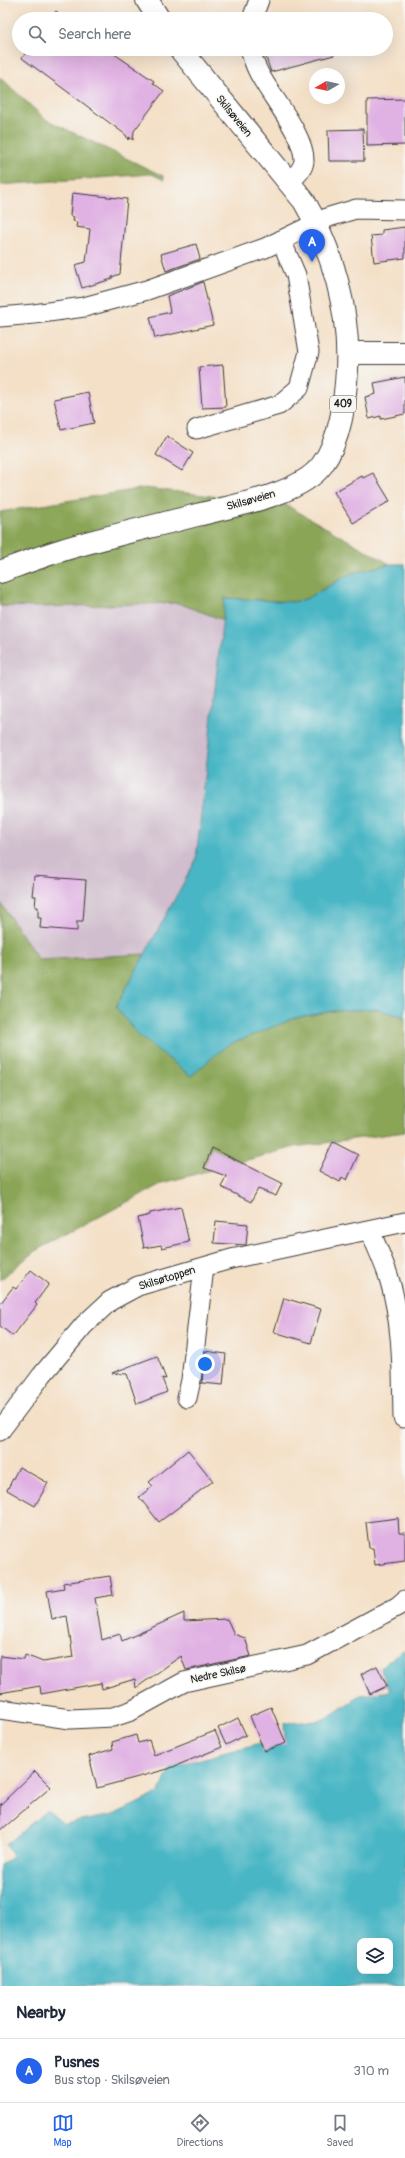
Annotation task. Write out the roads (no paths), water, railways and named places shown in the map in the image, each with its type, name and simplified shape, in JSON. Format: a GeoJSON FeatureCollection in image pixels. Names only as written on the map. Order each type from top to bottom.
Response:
{"type":"FeatureCollection","features":[{"type":"Feature","properties":{"kind":"main road"},"geometry":{"type":"LineString","coordinates":[[147,0],[155,12]]}},
{"type":"Feature","properties":{"kind":"main road","name":"Skilsøveien"},"geometry":{"type":"LineString","coordinates":[[0,572],[59,551],[268,497],[304,481],[322,465],[337,436],[346,383],[348,353],[347,327],[334,270],[316,222],[304,201],[288,184],[186,56]]}},
{"type":"Feature","properties":{"kind":"main road"},"geometry":{"type":"LineString","coordinates":[[348,353],[405,353]]}},
{"type":"Feature","properties":{"kind":"street"},"geometry":{"type":"LineString","coordinates":[[255,12],[259,0]]}},
{"type":"Feature","properties":{"kind":"street"},"geometry":{"type":"LineString","coordinates":[[252,56],[256,69],[292,127],[302,150],[304,162],[301,171],[288,184]]}},
{"type":"Feature","properties":{"kind":"street"},"geometry":{"type":"LineString","coordinates":[[0,317],[84,307],[147,290],[265,248],[316,222],[356,209],[405,210]]}},
{"type":"Feature","properties":{"kind":"street"},"geometry":{"type":"LineString","coordinates":[[197,429],[279,405],[299,388],[309,352],[296,275],[281,240]]}},
{"type":"Feature","properties":{"kind":"street","name":"Skilsøtoppen"},"geometry":{"type":"LineString","coordinates":[[0,1431],[42,1374],[84,1325],[110,1301],[138,1286],[231,1259],[405,1222]]}},
{"type":"Feature","properties":{"kind":"street"},"geometry":{"type":"LineString","coordinates":[[370,1230],[389,1278],[399,1324],[402,1345],[403,1418]]}},
{"type":"Feature","properties":{"kind":"street"},"geometry":{"type":"LineString","coordinates":[[187,1398],[192,1380],[204,1267]]}},
{"type":"Feature","properties":{"kind":"street","name":"Nedre Skilsø"},"geometry":{"type":"LineString","coordinates":[[0,1709],[70,1719],[113,1717],[131,1711],[184,1682],[307,1655],[398,1606],[405,1600]]}},
{"type":"Feature","properties":{"kind":"water"},"geometry":{"type":"Polygon","coordinates":[[[390,564],[405,564],[405,1017],[376,1009],[332,1011],[295,1018],[226,1046],[191,1076],[138,1035],[116,1007],[196,860],[225,598],[293,602],[306,599],[350,574],[390,564]]]}},
{"type":"Feature","properties":{"kind":"water"},"geometry":{"type":"Polygon","coordinates":[[[402,1651],[405,1652],[405,1986],[0,1986],[0,1865],[13,1856],[6,1845],[47,1810],[64,1824],[113,1815],[159,1793],[171,1767],[260,1743],[263,1752],[285,1743],[284,1723],[319,1721],[328,1717],[361,1695],[390,1691],[380,1668],[402,1651]]]}},
{"type":"Feature","properties":{"kind":"place","name":"Pusnes"},"geometry":{"type":"Point","coordinates":[312,262]}}]}
